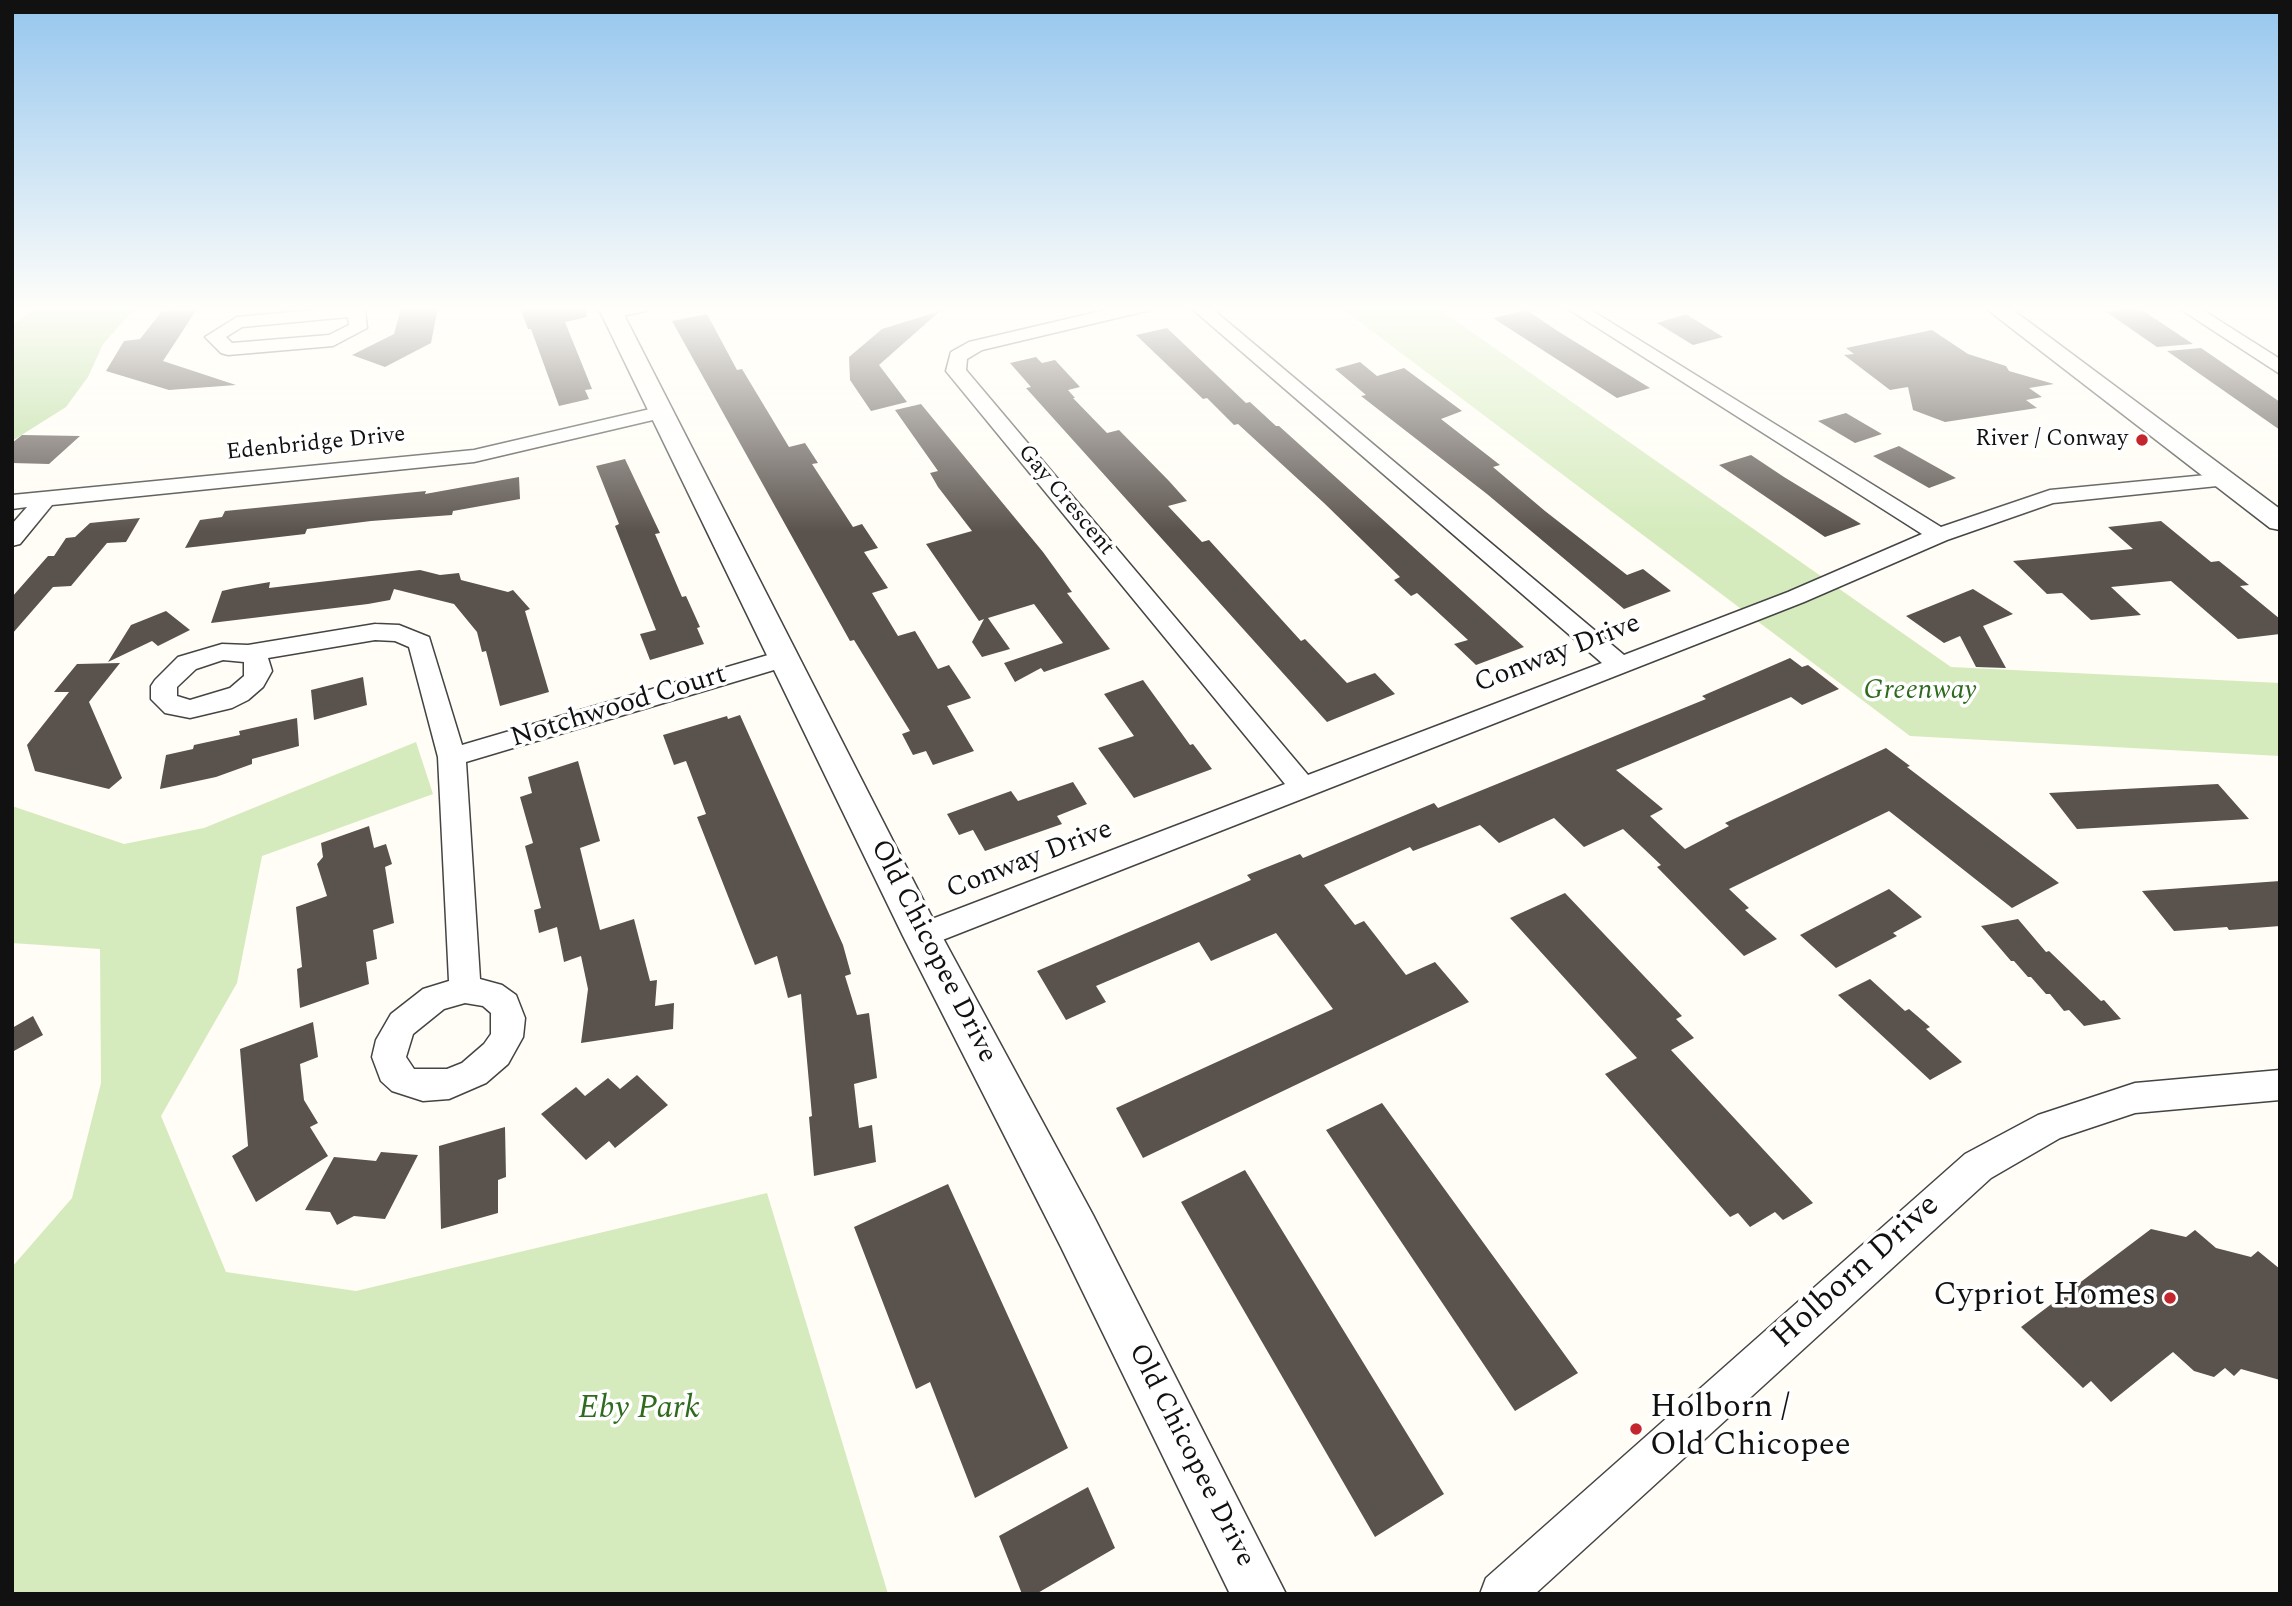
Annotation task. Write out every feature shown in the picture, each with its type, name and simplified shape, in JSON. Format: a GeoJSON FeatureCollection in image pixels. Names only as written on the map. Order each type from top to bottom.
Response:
{"type":"FeatureCollection","features":[{"type":"Feature","properties":{"kind":"street","name":"Old Chicopee Drive"},"geometry":{"type":"LineString","coordinates":[[650,382],[922,936],[1077,1231],[1259,1594]]}},
{"type":"Feature","properties":{"kind":"street","name":"Gay Crescent"},"geometry":{"type":"LineString","coordinates":[[966,382],[1304,789]]}},
{"type":"Feature","properties":{"kind":"street"},"geometry":{"type":"LineString","coordinates":[[1287,382],[1619,664]]}},
{"type":"Feature","properties":{"kind":"street"},"geometry":{"type":"LineString","coordinates":[[1694,382],[1939,535]]}},
{"type":"Feature","properties":{"kind":"street"},"geometry":{"type":"LineString","coordinates":[[2096,382],[2280,522]]}},
{"type":"Feature","properties":{"kind":"street","name":"Edenbridge Drive"},"geometry":{"type":"LineString","coordinates":[[12,502],[474,456],[663,412]]}},
{"type":"Feature","properties":{"kind":"street","name":"Conway Drive"},"geometry":{"type":"LineString","coordinates":[[922,936],[1796,597],[1939,535],[2050,497],[2227,479]]}},
{"type":"Feature","properties":{"kind":"street"},"geometry":{"type":"LineString","coordinates":[[12,539],[45,499]]}},
{"type":"Feature","properties":{"kind":"street"},"geometry":{"type":"LineString","coordinates":[[248,653],[375,632],[399,633],[420,643],[453,757],[465,990]]}},
{"type":"Feature","properties":{"kind":"street","name":"Notchwood Court"},"geometry":{"type":"LineString","coordinates":[[453,757],[785,658]]}},
{"type":"Feature","properties":{"kind":"street","name":"Holborn Drive"},"geometry":{"type":"LineString","coordinates":[[1502,1594],[1978,1166],[2050,1126],[2135,1098],[2280,1085]]}},
{"type":"Feature","properties":{"kind":"green space"},"geometry":{"type":"Polygon","coordinates":[[[12,382],[84,382],[66,407],[12,441],[12,382]]]}},
{"type":"Feature","properties":{"kind":"green space","name":"Greenway"},"geometry":{"type":"Polygon","coordinates":[[[1440,382],[1543,382],[1951,667],[2280,683],[2280,756],[1910,736],[1440,382]]]}},
{"type":"Feature","properties":{"kind":"green space","name":"Eby Park"},"geometry":{"type":"Polygon","coordinates":[[[416,742],[433,794],[262,856],[237,983],[161,1116],[226,1272],[356,1291],[767,1193],[888,1594],[12,1594],[12,1267],[72,1198],[101,1083],[100,949],[12,943],[12,806],[124,844],[204,828],[416,742]]]}},
{"type":"Feature","properties":{"kind":"building"},"geometry":{"type":"Polygon","coordinates":[[[142,382],[227,382],[236,385],[169,390],[142,382]]]}},
{"type":"Feature","properties":{"kind":"building"},"geometry":{"type":"Polygon","coordinates":[[[550,382],[589,382],[592,389],[585,390],[589,399],[559,406],[550,382]]]}},
{"type":"Feature","properties":{"kind":"building"},"geometry":{"type":"Polygon","coordinates":[[[706,382],[750,382],[789,447],[805,443],[818,463],[812,464],[853,527],[862,524],[878,548],[864,552],[888,588],[872,593],[898,636],[915,631],[938,669],[949,665],[971,698],[947,706],[974,751],[933,765],[926,751],[913,755],[902,734],[910,731],[854,640],[850,641],[706,382]]]}},
{"type":"Feature","properties":{"kind":"building"},"geometry":{"type":"Polygon","coordinates":[[[851,382],[892,382],[907,402],[871,411],[851,382]]]}},
{"type":"Feature","properties":{"kind":"building"},"geometry":{"type":"Polygon","coordinates":[[[1027,382],[1075,382],[1080,387],[1068,390],[1073,398],[1107,433],[1119,430],[1169,481],[1187,501],[1168,506],[1202,542],[1209,540],[1301,641],[1305,639],[1347,683],[1375,673],[1395,694],[1327,722],[1026,388],[1031,387],[1027,382]]]}},
{"type":"Feature","properties":{"kind":"building"},"geometry":{"type":"Polygon","coordinates":[[[1185,382],[1224,382],[1246,403],[1250,402],[1524,647],[1476,665],[1454,644],[1468,640],[1417,593],[1411,596],[1394,580],[1400,577],[1324,503],[1238,424],[1234,425],[1207,398],[1203,399],[1185,382]]]}},
{"type":"Feature","properties":{"kind":"building"},"geometry":{"type":"Polygon","coordinates":[[[1350,382],[1423,382],[1462,411],[1441,419],[1500,465],[1493,467],[1545,511],[1627,575],[1643,569],[1671,591],[1624,609],[1487,494],[1361,396],[1366,395],[1350,382]]]}},
{"type":"Feature","properties":{"kind":"building"},"geometry":{"type":"Polygon","coordinates":[[[1592,382],[1640,382],[1650,388],[1617,398],[1592,382]]]}},
{"type":"Feature","properties":{"kind":"building"},"geometry":{"type":"Polygon","coordinates":[[[1879,382],[2054,384],[2029,388],[2042,397],[2026,400],[2037,408],[1945,422],[1913,410],[1908,387],[1890,390],[1879,382]]]}},
{"type":"Feature","properties":{"kind":"building"},"geometry":{"type":"Polygon","coordinates":[[[2211,382],[2251,382],[2280,402],[2280,430],[2211,382]]]}},
{"type":"Feature","properties":{"kind":"building"},"geometry":{"type":"Polygon","coordinates":[[[921,404],[1043,552],[1072,592],[1067,593],[1110,649],[1044,672],[1041,668],[1015,682],[1004,663],[1063,643],[1034,604],[988,618],[1010,649],[982,657],[972,642],[984,619],[979,621],[926,544],[972,531],[938,487],[930,473],[938,471],[895,410],[921,404]]]}},
{"type":"Feature","properties":{"kind":"building"},"geometry":{"type":"Polygon","coordinates":[[[1846,413],[1882,434],[1855,443],[1818,421],[1846,413]]]}},
{"type":"Feature","properties":{"kind":"building"},"geometry":{"type":"Polygon","coordinates":[[[22,435],[80,436],[49,464],[12,463],[12,443],[22,435]]]}},
{"type":"Feature","properties":{"kind":"building"},"geometry":{"type":"Polygon","coordinates":[[[1899,446],[1956,478],[1929,488],[1873,456],[1899,446]]]}},
{"type":"Feature","properties":{"kind":"building"},"geometry":{"type":"Polygon","coordinates":[[[1751,455],[1861,524],[1825,537],[1719,465],[1751,455]]]}},
{"type":"Feature","properties":{"kind":"building"},"geometry":{"type":"Polygon","coordinates":[[[625,459],[660,533],[655,534],[682,597],[686,596],[700,627],[697,628],[704,644],[650,660],[640,634],[656,630],[615,526],[619,524],[596,466],[625,459]]]}},
{"type":"Feature","properties":{"kind":"building"},"geometry":{"type":"Polygon","coordinates":[[[519,477],[520,499],[453,511],[452,515],[371,521],[307,529],[305,534],[185,548],[200,520],[222,517],[225,511],[426,491],[425,494],[519,477]]]}},
{"type":"Feature","properties":{"kind":"building"},"geometry":{"type":"Polygon","coordinates":[[[140,518],[126,542],[107,543],[71,586],[53,587],[12,634],[12,597],[48,556],[54,556],[66,538],[75,537],[90,523],[140,518]]]}},
{"type":"Feature","properties":{"kind":"building"},"geometry":{"type":"Polygon","coordinates":[[[2161,521],[2211,562],[2219,561],[2249,585],[2240,586],[2280,619],[2280,634],[2238,639],[2171,581],[2111,587],[2141,615],[2091,620],[2062,593],[2047,594],[2013,561],[2133,549],[2108,527],[2161,521]]]}},
{"type":"Feature","properties":{"kind":"building"},"geometry":{"type":"Polygon","coordinates":[[[420,570],[440,575],[459,573],[461,580],[508,592],[513,590],[530,609],[525,611],[549,692],[500,706],[486,651],[482,652],[477,632],[454,604],[394,589],[390,600],[211,623],[222,591],[270,582],[269,588],[420,570]]]}},
{"type":"Feature","properties":{"kind":"building"},"geometry":{"type":"Polygon","coordinates":[[[1973,589],[2013,614],[1983,626],[2006,668],[1976,667],[1960,636],[1944,643],[1906,616],[1973,589]]]}},
{"type":"Feature","properties":{"kind":"building"},"geometry":{"type":"Polygon","coordinates":[[[166,611],[190,630],[158,646],[152,641],[108,662],[131,625],[166,611]]]}},
{"type":"Feature","properties":{"kind":"building"},"geometry":{"type":"Polygon","coordinates":[[[1790,658],[1802,667],[1808,665],[1839,689],[1802,705],[1791,697],[1616,770],[1663,809],[1650,816],[1685,849],[1729,826],[1725,823],[1886,748],[2059,883],[2012,908],[1889,811],[1729,889],[1749,908],[1745,910],[1777,939],[1744,956],[1657,867],[1661,865],[1623,829],[1584,847],[1554,818],[1499,843],[1480,825],[1413,851],[1410,847],[1324,885],[1355,925],[1364,921],[1406,975],[1435,962],[1469,1002],[1143,1158],[1116,1108],[1333,1009],[1276,933],[1211,961],[1199,942],[1096,986],[1106,1002],[1066,1020],[1037,971],[1251,880],[1247,875],[1300,854],[1303,858],[1434,803],[1438,808],[1706,699],[1702,696],[1790,658]]]}},
{"type":"Feature","properties":{"kind":"building"},"geometry":{"type":"Polygon","coordinates":[[[120,663],[89,702],[122,778],[109,789],[35,771],[27,745],[69,692],[54,692],[77,664],[120,663]]]}},
{"type":"Feature","properties":{"kind":"building"},"geometry":{"type":"Polygon","coordinates":[[[363,677],[367,705],[314,720],[311,690],[363,677]]]}},
{"type":"Feature","properties":{"kind":"building"},"geometry":{"type":"Polygon","coordinates":[[[1143,680],[1190,745],[1193,744],[1212,769],[1134,798],[1098,748],[1134,736],[1104,694],[1143,680]]]}},
{"type":"Feature","properties":{"kind":"building"},"geometry":{"type":"Polygon","coordinates":[[[740,715],[843,945],[851,974],[845,976],[857,1015],[869,1013],[877,1078],[854,1084],[859,1128],[872,1125],[876,1162],[814,1176],[809,1117],[812,1116],[801,994],[788,998],[777,956],[755,965],[697,817],[706,814],[686,761],[674,765],[663,735],[727,716],[728,719],[740,715]]]}},
{"type":"Feature","properties":{"kind":"building"},"geometry":{"type":"Polygon","coordinates":[[[297,718],[299,746],[252,759],[252,764],[216,777],[160,789],[166,755],[193,749],[194,745],[240,735],[239,731],[297,718]]]}},
{"type":"Feature","properties":{"kind":"building"},"geometry":{"type":"Polygon","coordinates":[[[578,761],[600,841],[580,848],[600,930],[634,919],[650,981],[657,980],[655,1006],[674,1003],[673,1029],[581,1043],[588,989],[581,956],[564,962],[557,927],[539,933],[534,910],[541,908],[525,846],[533,843],[520,797],[532,793],[528,777],[578,761]]]}},
{"type":"Feature","properties":{"kind":"building"},"geometry":{"type":"Polygon","coordinates":[[[1073,782],[1087,804],[1057,816],[1062,824],[985,851],[973,830],[959,835],[947,814],[1011,791],[1018,801],[1073,782]]]}},
{"type":"Feature","properties":{"kind":"building"},"geometry":{"type":"Polygon","coordinates":[[[2218,784],[2249,819],[2077,829],[2049,793],[2218,784]]]}},
{"type":"Feature","properties":{"kind":"building"},"geometry":{"type":"Polygon","coordinates":[[[369,826],[374,848],[386,844],[392,864],[385,867],[394,923],[373,930],[377,959],[366,962],[369,984],[300,1008],[297,969],[302,967],[296,907],[327,896],[317,864],[323,857],[321,843],[369,826]]]}},
{"type":"Feature","properties":{"kind":"building"},"geometry":{"type":"Polygon","coordinates":[[[2280,881],[2280,926],[2229,930],[2227,927],[2174,931],[2142,891],[2280,881]]]}},
{"type":"Feature","properties":{"kind":"building"},"geometry":{"type":"Polygon","coordinates":[[[1889,889],[1922,917],[1893,933],[1897,936],[1836,968],[1800,935],[1889,889]]]}},
{"type":"Feature","properties":{"kind":"building"},"geometry":{"type":"Polygon","coordinates":[[[1565,893],[1682,1016],[1676,1019],[1694,1038],[1671,1050],[1813,1203],[1783,1220],[1775,1212],[1750,1227],[1738,1213],[1730,1217],[1605,1074],[1637,1058],[1510,918],[1565,893]]]}},
{"type":"Feature","properties":{"kind":"building"},"geometry":{"type":"Polygon","coordinates":[[[2018,919],[2046,952],[2049,951],[2101,1001],[2104,1000],[2121,1019],[2084,1026],[2011,961],[1981,926],[2018,919]]]}},
{"type":"Feature","properties":{"kind":"building"},"geometry":{"type":"Polygon","coordinates":[[[1870,979],[1905,1011],[1909,1009],[1930,1027],[1926,1029],[1962,1062],[1930,1080],[1838,995],[1870,979]]]}},
{"type":"Feature","properties":{"kind":"building"},"geometry":{"type":"Polygon","coordinates":[[[33,1016],[43,1035],[12,1052],[12,1028],[33,1016]]]}},
{"type":"Feature","properties":{"kind":"building"},"geometry":{"type":"Polygon","coordinates":[[[313,1022],[318,1057],[300,1064],[304,1100],[318,1123],[310,1127],[328,1156],[256,1202],[232,1156],[248,1146],[240,1049],[313,1022]]]}},
{"type":"Feature","properties":{"kind":"building"},"geometry":{"type":"Polygon","coordinates":[[[637,1075],[668,1105],[615,1148],[609,1141],[586,1160],[541,1114],[576,1087],[585,1096],[608,1078],[620,1089],[637,1075]]]}},
{"type":"Feature","properties":{"kind":"building"},"geometry":{"type":"Polygon","coordinates":[[[1382,1103],[1578,1373],[1515,1411],[1326,1130],[1382,1103]]]}},
{"type":"Feature","properties":{"kind":"building"},"geometry":{"type":"Polygon","coordinates":[[[505,1127],[506,1177],[498,1180],[498,1213],[441,1229],[439,1146],[505,1127]]]}},
{"type":"Feature","properties":{"kind":"building"},"geometry":{"type":"Polygon","coordinates":[[[381,1152],[418,1155],[385,1219],[354,1216],[337,1225],[330,1212],[305,1210],[334,1157],[376,1161],[381,1152]]]}},
{"type":"Feature","properties":{"kind":"building"},"geometry":{"type":"Polygon","coordinates":[[[1245,1170],[1444,1494],[1375,1537],[1181,1202],[1245,1170]]]}},
{"type":"Feature","properties":{"kind":"building"},"geometry":{"type":"Polygon","coordinates":[[[948,1184],[1068,1448],[975,1498],[930,1382],[916,1389],[854,1227],[948,1184]]]}},
{"type":"Feature","properties":{"kind":"building","name":"Cypriot Homes"},"geometry":{"type":"Polygon","coordinates":[[[2151,1229],[2186,1237],[2195,1230],[2216,1248],[2251,1257],[2258,1251],[2280,1269],[2280,1380],[2241,1369],[2234,1376],[2225,1368],[2214,1377],[2194,1371],[2173,1352],[2111,1402],[2091,1381],[2083,1388],[2021,1327],[2151,1229]]]}},
{"type":"Feature","properties":{"kind":"building"},"geometry":{"type":"Polygon","coordinates":[[[1088,1487],[1115,1548],[1036,1594],[1022,1594],[999,1536],[1088,1487]]]}},
{"type":"Feature","properties":{"kind":"place","name":"River / Conway"},"geometry":{"type":"Point","coordinates":[2142,440]}},
{"type":"Feature","properties":{"kind":"place","name":"Cypriot Homes"},"geometry":{"type":"Point","coordinates":[2170,1298]}},
{"type":"Feature","properties":{"kind":"place","name":"Holborn / Old Chicopee"},"geometry":{"type":"Point","coordinates":[1636,1429]}}]}
